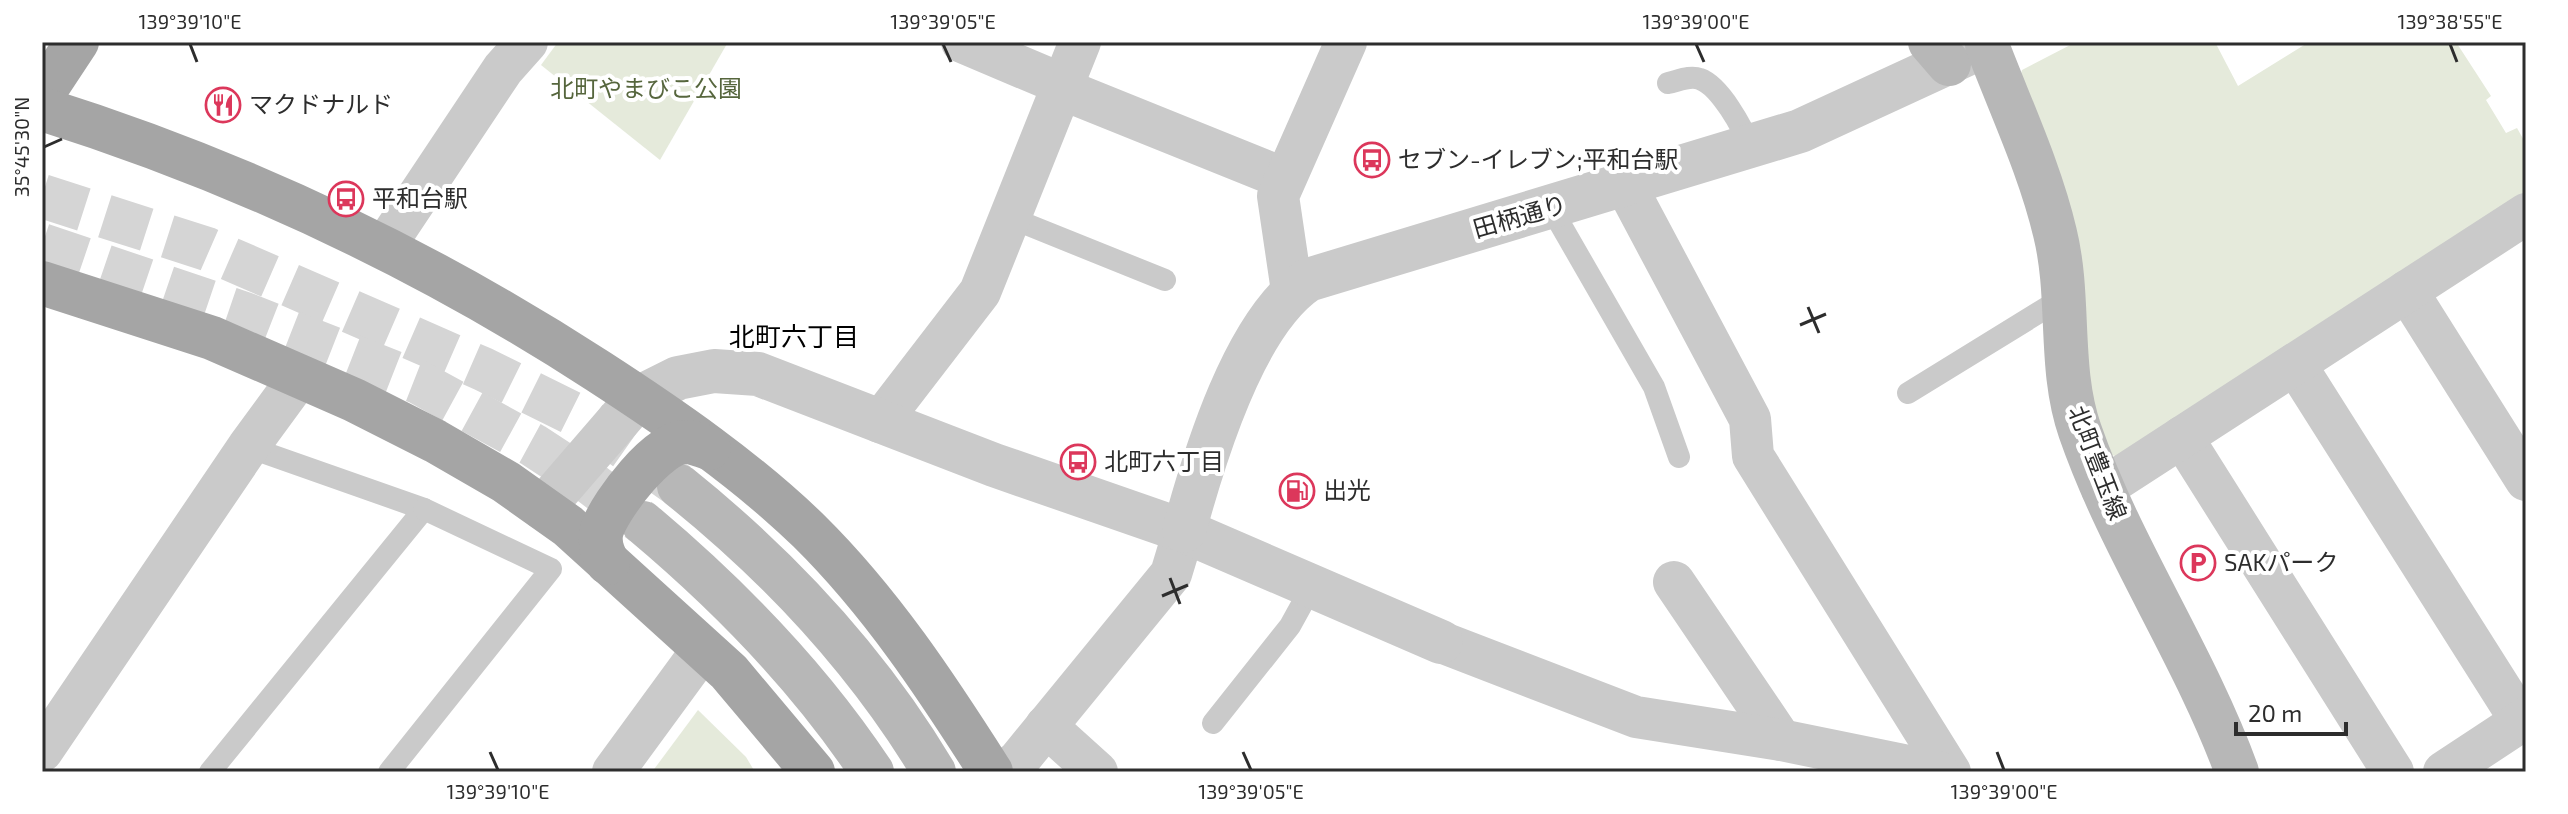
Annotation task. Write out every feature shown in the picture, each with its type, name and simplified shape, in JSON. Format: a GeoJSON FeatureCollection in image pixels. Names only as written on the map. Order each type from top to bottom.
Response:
{"type":"FeatureCollection","features":[{"type":"Feature","properties":{"kind":"main road"},"geometry":{"type":"LineString","coordinates":[[42,95],[77,42]]}},
{"type":"Feature","properties":{"kind":"main road","name":"北町豊玉線"},"geometry":{"type":"LineString","coordinates":[[1965,48],[2055,233],[2064,297],[2069,381],[2079,428],[2102,489],[2189,664],[2237,772]]}},
{"type":"Feature","properties":{"kind":"main road"},"geometry":{"type":"LineString","coordinates":[[42,109],[244,182],[385,246],[503,310],[638,398],[709,448],[809,532],[880,610],[991,772]]}},
{"type":"Feature","properties":{"kind":"main road"},"geometry":{"type":"LineString","coordinates":[[42,283],[212,338],[300,376],[435,441],[543,508],[729,672],[813,772]]}},
{"type":"Feature","properties":{"kind":"main road"},"geometry":{"type":"LineString","coordinates":[[608,563],[601,551],[602,529],[638,475],[660,451],[685,441],[709,448]]}},
{"type":"Feature","properties":{"kind":"main road"},"geometry":{"type":"LineString","coordinates":[[679,486],[770,562],[797,591],[892,708],[934,772]]}},
{"type":"Feature","properties":{"kind":"main road"},"geometry":{"type":"LineString","coordinates":[[643,523],[745,614],[813,692],[872,772]]}},
{"type":"Feature","properties":{"kind":"street"},"geometry":{"type":"LineString","coordinates":[[385,246],[503,69],[527,42]]}},
{"type":"Feature","properties":{"kind":"street"},"geometry":{"type":"LineString","coordinates":[[962,42],[1283,178]]}},
{"type":"Feature","properties":{"kind":"street"},"geometry":{"type":"LineString","coordinates":[[880,422],[980,292],[1080,42]]}},
{"type":"Feature","properties":{"kind":"street"},"geometry":{"type":"LineString","coordinates":[[1292,291],[1278,196],[1283,178],[1346,42]]}},
{"type":"Feature","properties":{"kind":"street","name":"田柄通り"},"geometry":{"type":"LineString","coordinates":[[1184,531],[1194,493],[1240,373],[1268,318],[1292,291],[1325,273],[1626,186],[1831,120],[1965,48]]}},
{"type":"Feature","properties":{"kind":"street"},"geometry":{"type":"LineString","coordinates":[[1626,186],[1750,419],[1753,456],[1950,772]]}},
{"type":"Feature","properties":{"kind":"street"},"geometry":{"type":"LineString","coordinates":[[2102,489],[2407,291],[2524,220]]}},
{"type":"Feature","properties":{"kind":"street"},"geometry":{"type":"LineString","coordinates":[[2407,291],[2526,480]]}},
{"type":"Feature","properties":{"kind":"street"},"geometry":{"type":"LineString","coordinates":[[2295,364],[2524,719],[2444,772]]}},
{"type":"Feature","properties":{"kind":"street"},"geometry":{"type":"LineString","coordinates":[[543,508],[638,398],[678,378],[714,371],[758,374],[880,422],[1184,531],[1441,642],[1636,717],[1781,740],[1938,772]]}},
{"type":"Feature","properties":{"kind":"street"},"geometry":{"type":"LineString","coordinates":[[42,751],[248,447],[300,376]]}},
{"type":"Feature","properties":{"kind":"street"},"geometry":{"type":"LineString","coordinates":[[2182,437],[2393,772]]}},
{"type":"Feature","properties":{"kind":"street"},"geometry":{"type":"LineString","coordinates":[[1004,772],[1046,726],[1171,574],[1184,531]]}},
{"type":"Feature","properties":{"kind":"street"},"geometry":{"type":"LineString","coordinates":[[1674,582],[1781,740]]}},
{"type":"Feature","properties":{"kind":"street"},"geometry":{"type":"LineString","coordinates":[[613,772],[703,649]]}},
{"type":"Feature","properties":{"kind":"street"},"geometry":{"type":"LineString","coordinates":[[1046,726],[1097,772]]}},
{"type":"Feature","properties":{"kind":"lane"},"geometry":{"type":"LineString","coordinates":[[1668,83],[1695,77],[1708,84],[1743,125],[1750,147]]}},
{"type":"Feature","properties":{"kind":"lane"},"geometry":{"type":"LineString","coordinates":[[1551,208],[1654,387],[1679,457]]}},
{"type":"Feature","properties":{"kind":"lane"},"geometry":{"type":"LineString","coordinates":[[1011,218],[1165,280]]}},
{"type":"Feature","properties":{"kind":"lane"},"geometry":{"type":"LineString","coordinates":[[1908,393],[2064,297]]}},
{"type":"Feature","properties":{"kind":"lane"},"geometry":{"type":"LineString","coordinates":[[248,447],[424,509],[551,569],[389,772]]}},
{"type":"Feature","properties":{"kind":"lane"},"geometry":{"type":"LineString","coordinates":[[210,772],[424,509]]}},
{"type":"Feature","properties":{"kind":"lane"},"geometry":{"type":"LineString","coordinates":[[1213,723],[1290,626],[1312,586]]}},
{"type":"Feature","properties":{"kind":"green space","name":"北町やまびこ公園"},"geometry":{"type":"Polygon","coordinates":[[[558,42],[728,42],[660,160],[541,65],[558,42]]]}},
{"type":"Feature","properties":{"kind":"green space"},"geometry":{"type":"Polygon","coordinates":[[[2076,42],[2215,42],[2238,86],[2309,42],[2456,42],[2491,96],[2486,100],[2506,133],[2517,128],[2526,144],[2526,200],[2130,460],[2104,453],[2017,88],[2022,70],[2076,42]]]}},
{"type":"Feature","properties":{"kind":"green space"},"geometry":{"type":"Polygon","coordinates":[[[698,710],[746,757],[755,772],[652,772],[698,710]]]}},
{"type":"Feature","properties":{"kind":"tunnel"},"geometry":{"type":"LineString","coordinates":[[42,196],[207,249],[483,369],[586,420],[678,485]]}},
{"type":"Feature","properties":{"kind":"tunnel"},"geometry":{"type":"LineString","coordinates":[[42,245],[242,313],[418,382],[533,445],[588,481],[643,523]]}},
{"type":"Feature","properties":{"kind":"place","name":"マクドナルド"},"geometry":{"type":"Point","coordinates":[223,105]}},
{"type":"Feature","properties":{"kind":"place","name":"セブン-イレブン;平和台駅"},"geometry":{"type":"Point","coordinates":[1372,160]}},
{"type":"Feature","properties":{"kind":"place","name":"平和台駅"},"geometry":{"type":"Point","coordinates":[346,199]}},
{"type":"Feature","properties":{"kind":"place","name":"北町六丁目"},"geometry":{"type":"Point","coordinates":[1078,462]}},
{"type":"Feature","properties":{"kind":"place","name":"出光"},"geometry":{"type":"Point","coordinates":[1297,491]}},
{"type":"Feature","properties":{"kind":"place","name":"SAKパーク"},"geometry":{"type":"Point","coordinates":[2198,563]}},
{"type":"Feature","properties":{"kind":"district","name":"北町六丁目"},"geometry":{"type":"Point","coordinates":[794,337]}}]}
